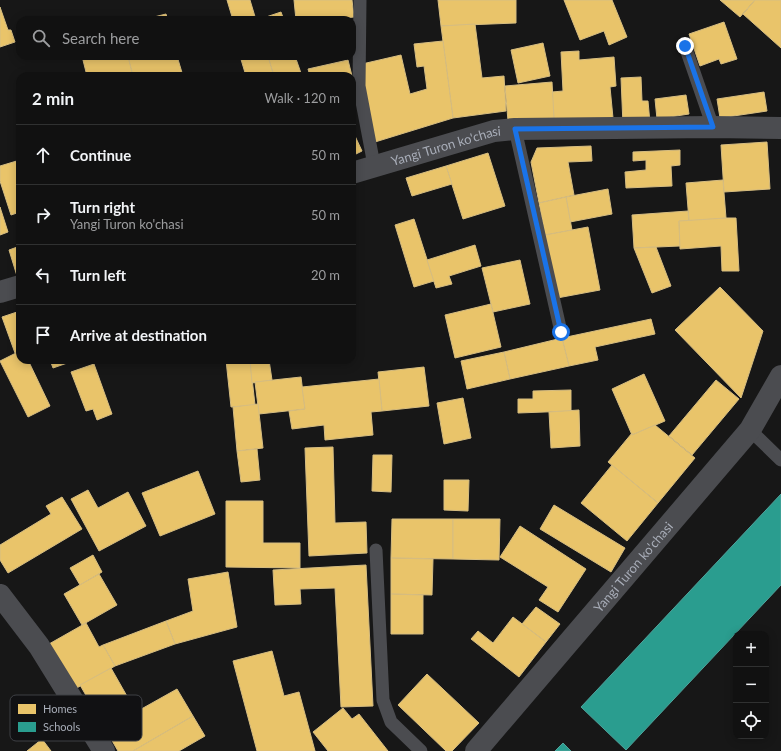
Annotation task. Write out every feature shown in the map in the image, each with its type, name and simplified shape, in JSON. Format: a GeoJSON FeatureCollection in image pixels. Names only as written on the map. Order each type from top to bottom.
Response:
{"type":"FeatureCollection","features":[{"type":"Feature","properties":{"kind":"street","name":"Yangi Turon ko'chasi"},"geometry":{"type":"LineString","coordinates":[[356,172],[494,131],[515,129],[713,127],[781,128]]}},
{"type":"Feature","properties":{"kind":"street"},"geometry":{"type":"LineString","coordinates":[[0,292],[16,287]]}},
{"type":"Feature","properties":{"kind":"street","name":"Yangi Turon ko'chasi"},"geometry":{"type":"LineString","coordinates":[[476,751],[750,430],[781,376]]}},
{"type":"Feature","properties":{"kind":"street"},"geometry":{"type":"LineString","coordinates":[[0,595],[39,646],[70,695]]}},
{"type":"Feature","properties":{"kind":"street"},"geometry":{"type":"LineString","coordinates":[[98,741],[104,751]]}},
{"type":"Feature","properties":{"kind":"lane"},"geometry":{"type":"LineString","coordinates":[[360,0],[359,86],[374,166]]}},
{"type":"Feature","properties":{"kind":"lane"},"geometry":{"type":"LineString","coordinates":[[685,46],[713,127]]}},
{"type":"Feature","properties":{"kind":"lane"},"geometry":{"type":"LineString","coordinates":[[515,129],[561,332]]}},
{"type":"Feature","properties":{"kind":"lane"},"geometry":{"type":"LineString","coordinates":[[750,430],[781,460]]}},
{"type":"Feature","properties":{"kind":"lane"},"geometry":{"type":"LineString","coordinates":[[376,550],[383,700],[391,722],[421,751]]}},
{"type":"Feature","properties":{"kind":"building: Homes"},"geometry":{"type":"Polygon","coordinates":[[[227,0],[250,0],[255,16],[232,16],[227,0]]]}},
{"type":"Feature","properties":{"kind":"building: Homes"},"geometry":{"type":"Polygon","coordinates":[[[294,0],[352,0],[354,16],[296,16],[294,0]]]}},
{"type":"Feature","properties":{"kind":"building: Homes"},"geometry":{"type":"Polygon","coordinates":[[[438,0],[516,0],[516,23],[441,26],[438,0]]]}},
{"type":"Feature","properties":{"kind":"building: Homes"},"geometry":{"type":"Polygon","coordinates":[[[564,0],[612,0],[627,37],[609,45],[604,31],[580,40],[564,0]]]}},
{"type":"Feature","properties":{"kind":"building: Homes"},"geometry":{"type":"Polygon","coordinates":[[[720,0],[755,0],[740,17],[720,0]]]}},
{"type":"Feature","properties":{"kind":"building: Homes"},"geometry":{"type":"Polygon","coordinates":[[[755,0],[781,0],[781,48],[743,14],[755,0]]]}},
{"type":"Feature","properties":{"kind":"building: Homes"},"geometry":{"type":"Polygon","coordinates":[[[0,7],[8,30],[11,30],[15,42],[0,47],[0,7]]]}},
{"type":"Feature","properties":{"kind":"building: Homes"},"geometry":{"type":"Polygon","coordinates":[[[281,12],[282,16],[269,16],[281,12]]]}},
{"type":"Feature","properties":{"kind":"building: Homes"},"geometry":{"type":"Polygon","coordinates":[[[724,22],[737,59],[721,64],[719,59],[700,66],[689,34],[724,22]]]}},
{"type":"Feature","properties":{"kind":"building: Homes"},"geometry":{"type":"Polygon","coordinates":[[[475,24],[482,78],[504,76],[506,111],[453,118],[441,26],[475,24]]]}},
{"type":"Feature","properties":{"kind":"building: Homes"},"geometry":{"type":"Polygon","coordinates":[[[443,41],[453,118],[375,142],[362,82],[362,64],[401,55],[410,94],[427,89],[424,66],[417,67],[414,44],[443,41]]]}},
{"type":"Feature","properties":{"kind":"building: Homes"},"geometry":{"type":"Polygon","coordinates":[[[543,43],[550,76],[518,83],[511,50],[543,43]]]}},
{"type":"Feature","properties":{"kind":"building: Homes"},"geometry":{"type":"Polygon","coordinates":[[[579,51],[579,60],[614,57],[616,86],[610,87],[613,118],[554,122],[552,92],[563,91],[561,52],[579,51]]]}},
{"type":"Feature","properties":{"kind":"building: Homes"},"geometry":{"type":"Polygon","coordinates":[[[83,60],[129,60],[132,72],[86,72],[83,60]]]}},
{"type":"Feature","properties":{"kind":"building: Homes"},"geometry":{"type":"Polygon","coordinates":[[[129,60],[178,60],[182,72],[132,72],[129,60]]]}},
{"type":"Feature","properties":{"kind":"building: Homes"},"geometry":{"type":"Polygon","coordinates":[[[241,60],[269,60],[273,72],[245,72],[241,60]]]}},
{"type":"Feature","properties":{"kind":"building: Homes"},"geometry":{"type":"Polygon","coordinates":[[[269,60],[296,60],[301,72],[273,72],[269,60]]]}},
{"type":"Feature","properties":{"kind":"building: Homes"},"geometry":{"type":"Polygon","coordinates":[[[348,60],[351,72],[309,72],[308,69],[348,60]]]}},
{"type":"Feature","properties":{"kind":"building: Homes"},"geometry":{"type":"Polygon","coordinates":[[[641,77],[642,101],[648,101],[650,123],[623,125],[621,78],[641,77]]]}},
{"type":"Feature","properties":{"kind":"building: Homes"},"geometry":{"type":"Polygon","coordinates":[[[552,82],[554,118],[508,121],[505,86],[552,82]]]}},
{"type":"Feature","properties":{"kind":"building: Homes"},"geometry":{"type":"Polygon","coordinates":[[[764,92],[767,111],[720,118],[717,99],[764,92]]]}},
{"type":"Feature","properties":{"kind":"building: Homes"},"geometry":{"type":"Polygon","coordinates":[[[686,95],[689,114],[657,119],[655,99],[686,95]]]}},
{"type":"Feature","properties":{"kind":"building: Homes"},"geometry":{"type":"Polygon","coordinates":[[[356,138],[362,151],[356,154],[356,138]]]}},
{"type":"Feature","properties":{"kind":"building: Homes"},"geometry":{"type":"Polygon","coordinates":[[[767,142],[770,189],[724,192],[721,145],[767,142]]]}},
{"type":"Feature","properties":{"kind":"building: Homes"},"geometry":{"type":"Polygon","coordinates":[[[591,146],[592,161],[568,162],[574,195],[539,203],[531,162],[537,148],[591,146]]]}},
{"type":"Feature","properties":{"kind":"building: Homes"},"geometry":{"type":"Polygon","coordinates":[[[680,150],[680,165],[671,166],[672,186],[626,188],[625,172],[646,170],[646,160],[633,161],[633,152],[680,150]]]}},
{"type":"Feature","properties":{"kind":"building: Homes"},"geometry":{"type":"Polygon","coordinates":[[[488,153],[505,206],[463,219],[446,166],[488,153]]]}},
{"type":"Feature","properties":{"kind":"building: Homes"},"geometry":{"type":"Polygon","coordinates":[[[16,161],[16,213],[11,215],[0,181],[0,166],[16,161]]]}},
{"type":"Feature","properties":{"kind":"building: Homes"},"geometry":{"type":"Polygon","coordinates":[[[446,166],[452,184],[412,196],[406,178],[446,166]]]}},
{"type":"Feature","properties":{"kind":"building: Homes"},"geometry":{"type":"Polygon","coordinates":[[[723,180],[726,218],[689,221],[686,183],[723,180]]]}},
{"type":"Feature","properties":{"kind":"building: Homes"},"geometry":{"type":"Polygon","coordinates":[[[608,189],[612,214],[570,222],[566,197],[608,189]]]}},
{"type":"Feature","properties":{"kind":"building: Homes"},"geometry":{"type":"Polygon","coordinates":[[[566,197],[572,230],[545,235],[539,203],[566,197]]]}},
{"type":"Feature","properties":{"kind":"building: Homes"},"geometry":{"type":"Polygon","coordinates":[[[0,207],[8,232],[0,235],[0,207]]]}},
{"type":"Feature","properties":{"kind":"building: Homes"},"geometry":{"type":"Polygon","coordinates":[[[688,211],[689,221],[679,221],[680,246],[634,248],[632,215],[688,211]]]}},
{"type":"Feature","properties":{"kind":"building: Homes"},"geometry":{"type":"Polygon","coordinates":[[[736,218],[739,271],[722,271],[721,246],[680,249],[679,221],[736,218]]]}},
{"type":"Feature","properties":{"kind":"building: Homes"},"geometry":{"type":"Polygon","coordinates":[[[414,219],[434,281],[414,287],[395,225],[414,219]]]}},
{"type":"Feature","properties":{"kind":"building: Homes"},"geometry":{"type":"Polygon","coordinates":[[[588,227],[600,290],[557,298],[545,235],[588,227]]]}},
{"type":"Feature","properties":{"kind":"building: Homes"},"geometry":{"type":"Polygon","coordinates":[[[475,245],[481,266],[449,276],[452,284],[436,288],[427,260],[475,245]]]}},
{"type":"Feature","properties":{"kind":"building: Homes"},"geometry":{"type":"Polygon","coordinates":[[[16,247],[16,273],[9,250],[16,247]]]}},
{"type":"Feature","properties":{"kind":"building: Homes"},"geometry":{"type":"Polygon","coordinates":[[[656,247],[671,286],[652,293],[634,248],[656,247]]]}},
{"type":"Feature","properties":{"kind":"building: Homes"},"geometry":{"type":"Polygon","coordinates":[[[520,260],[530,304],[493,312],[482,268],[520,260]]]}},
{"type":"Feature","properties":{"kind":"building: Homes"},"geometry":{"type":"Polygon","coordinates":[[[720,287],[763,331],[741,398],[675,330],[720,287]]]}},
{"type":"Feature","properties":{"kind":"building: Homes"},"geometry":{"type":"Polygon","coordinates":[[[491,304],[501,347],[455,358],[445,315],[491,304]]]}},
{"type":"Feature","properties":{"kind":"building: Homes"},"geometry":{"type":"Polygon","coordinates":[[[16,312],[15,353],[2,317],[16,312]]]}},
{"type":"Feature","properties":{"kind":"building: Homes"},"geometry":{"type":"Polygon","coordinates":[[[651,319],[655,334],[595,347],[598,360],[569,366],[562,338],[651,319]]]}},
{"type":"Feature","properties":{"kind":"building: Homes"},"geometry":{"type":"Polygon","coordinates":[[[562,338],[569,366],[510,379],[504,352],[562,338]]]}},
{"type":"Feature","properties":{"kind":"building: Homes"},"geometry":{"type":"Polygon","coordinates":[[[504,352],[510,379],[467,389],[461,361],[504,352]]]}},
{"type":"Feature","properties":{"kind":"building: Homes"},"geometry":{"type":"Polygon","coordinates":[[[16,353],[16,364],[30,364],[50,406],[28,417],[0,361],[16,353]]]}},
{"type":"Feature","properties":{"kind":"building: Homes"},"geometry":{"type":"Polygon","coordinates":[[[52,364],[64,364],[53,368],[52,364]]]}},
{"type":"Feature","properties":{"kind":"building: Homes"},"geometry":{"type":"Polygon","coordinates":[[[94,364],[112,414],[97,420],[93,409],[86,411],[71,372],[94,364]]]}},
{"type":"Feature","properties":{"kind":"building: Homes"},"geometry":{"type":"Polygon","coordinates":[[[226,364],[250,364],[255,405],[231,407],[226,364]]]}},
{"type":"Feature","properties":{"kind":"building: Homes"},"geometry":{"type":"Polygon","coordinates":[[[250,364],[270,364],[272,380],[252,383],[250,364]]]}},
{"type":"Feature","properties":{"kind":"building: Homes"},"geometry":{"type":"Polygon","coordinates":[[[424,367],[429,406],[382,411],[378,372],[424,367]]]}},
{"type":"Feature","properties":{"kind":"building: Homes"},"geometry":{"type":"Polygon","coordinates":[[[644,374],[665,421],[632,435],[612,389],[644,374]]]}},
{"type":"Feature","properties":{"kind":"building: Homes"},"geometry":{"type":"Polygon","coordinates":[[[301,377],[305,409],[259,414],[255,382],[301,377]]]}},
{"type":"Feature","properties":{"kind":"building: Homes"},"geometry":{"type":"Polygon","coordinates":[[[379,379],[382,411],[371,412],[373,435],[325,440],[324,425],[292,429],[289,411],[305,409],[302,387],[379,379]]]}},
{"type":"Feature","properties":{"kind":"building: Homes"},"geometry":{"type":"Polygon","coordinates":[[[716,380],[739,399],[692,455],[669,436],[716,380]]]}},
{"type":"Feature","properties":{"kind":"building: Homes"},"geometry":{"type":"Polygon","coordinates":[[[571,390],[571,411],[518,413],[518,399],[533,399],[533,391],[571,390]]]}},
{"type":"Feature","properties":{"kind":"building: Homes"},"geometry":{"type":"Polygon","coordinates":[[[463,398],[471,438],[444,444],[437,403],[463,398]]]}},
{"type":"Feature","properties":{"kind":"building: Homes"},"geometry":{"type":"Polygon","coordinates":[[[258,404],[263,448],[237,451],[233,407],[258,404]]]}},
{"type":"Feature","properties":{"kind":"building: Homes"},"geometry":{"type":"Polygon","coordinates":[[[579,410],[580,446],[551,448],[549,412],[579,410]]]}},
{"type":"Feature","properties":{"kind":"building: Homes"},"geometry":{"type":"Polygon","coordinates":[[[655,425],[695,458],[658,503],[608,462],[632,433],[632,435],[655,425]]]}},
{"type":"Feature","properties":{"kind":"building: Homes"},"geometry":{"type":"Polygon","coordinates":[[[333,447],[335,523],[366,522],[367,553],[309,556],[305,448],[333,447]]]}},
{"type":"Feature","properties":{"kind":"building: Homes"},"geometry":{"type":"Polygon","coordinates":[[[257,449],[260,480],[241,482],[237,451],[257,449]]]}},
{"type":"Feature","properties":{"kind":"building: Homes"},"geometry":{"type":"Polygon","coordinates":[[[373,455],[392,455],[391,492],[372,491],[373,455]]]}},
{"type":"Feature","properties":{"kind":"building: Homes"},"geometry":{"type":"Polygon","coordinates":[[[612,465],[658,503],[627,541],[581,503],[612,465]]]}},
{"type":"Feature","properties":{"kind":"building: Homes"},"geometry":{"type":"Polygon","coordinates":[[[198,471],[215,514],[160,536],[142,493],[198,471]]]}},
{"type":"Feature","properties":{"kind":"building: Homes"},"geometry":{"type":"Polygon","coordinates":[[[444,480],[469,480],[468,511],[444,510],[444,480]]]}},
{"type":"Feature","properties":{"kind":"building: Homes"},"geometry":{"type":"Polygon","coordinates":[[[88,490],[98,508],[128,492],[146,526],[99,551],[71,499],[88,490]]]}},
{"type":"Feature","properties":{"kind":"building: Homes"},"geometry":{"type":"Polygon","coordinates":[[[62,497],[82,529],[8,573],[0,560],[0,545],[51,514],[46,506],[62,497]]]}},
{"type":"Feature","properties":{"kind":"building: Homes"},"geometry":{"type":"Polygon","coordinates":[[[226,501],[263,501],[263,543],[300,543],[300,568],[226,567],[226,501]]]}},
{"type":"Feature","properties":{"kind":"building: Homes"},"geometry":{"type":"Polygon","coordinates":[[[554,505],[625,548],[611,572],[540,529],[554,505]]]}},
{"type":"Feature","properties":{"kind":"building: Homes"},"geometry":{"type":"Polygon","coordinates":[[[392,519],[453,519],[453,559],[391,558],[392,519]]]}},
{"type":"Feature","properties":{"kind":"building: Homes"},"geometry":{"type":"Polygon","coordinates":[[[453,519],[500,519],[499,560],[453,559],[453,519]]]}},
{"type":"Feature","properties":{"kind":"building: Homes"},"geometry":{"type":"Polygon","coordinates":[[[520,526],[586,569],[558,612],[539,600],[548,587],[500,557],[520,526]]]}},
{"type":"Feature","properties":{"kind":"building: Homes"},"geometry":{"type":"Polygon","coordinates":[[[93,555],[102,572],[80,585],[70,568],[93,555]]]}},
{"type":"Feature","properties":{"kind":"building: Homes"},"geometry":{"type":"Polygon","coordinates":[[[391,558],[433,559],[432,595],[391,594],[391,558]]]}},
{"type":"Feature","properties":{"kind":"building: Homes"},"geometry":{"type":"Polygon","coordinates":[[[366,565],[373,706],[341,707],[335,588],[300,589],[301,604],[275,605],[273,570],[366,565]]]}},
{"type":"Feature","properties":{"kind":"building: Homes"},"geometry":{"type":"Polygon","coordinates":[[[228,572],[237,627],[175,644],[166,621],[193,611],[188,579],[228,572]]]}},
{"type":"Feature","properties":{"kind":"building: Homes"},"geometry":{"type":"Polygon","coordinates":[[[99,574],[117,605],[82,625],[64,594],[99,574]]]}},
{"type":"Feature","properties":{"kind":"building: Homes"},"geometry":{"type":"Polygon","coordinates":[[[391,594],[423,595],[423,634],[391,634],[391,594]]]}},
{"type":"Feature","properties":{"kind":"building: Homes"},"geometry":{"type":"Polygon","coordinates":[[[536,607],[560,624],[546,642],[522,624],[536,607]]]}},
{"type":"Feature","properties":{"kind":"building: Homes"},"geometry":{"type":"Polygon","coordinates":[[[513,617],[546,642],[519,677],[471,639],[478,631],[493,643],[513,617]]]}},
{"type":"Feature","properties":{"kind":"building: Homes"},"geometry":{"type":"Polygon","coordinates":[[[166,621],[175,644],[115,666],[103,645],[166,621]]]}},
{"type":"Feature","properties":{"kind":"building: Homes"},"geometry":{"type":"Polygon","coordinates":[[[86,623],[99,647],[103,645],[115,666],[75,689],[49,644],[86,623]]]}},
{"type":"Feature","properties":{"kind":"building: Homes"},"geometry":{"type":"Polygon","coordinates":[[[272,651],[284,696],[299,692],[315,751],[257,751],[233,661],[272,651]]]}},
{"type":"Feature","properties":{"kind":"building: Homes"},"geometry":{"type":"Polygon","coordinates":[[[111,668],[126,695],[86,695],[80,685],[111,668]]]}},
{"type":"Feature","properties":{"kind":"building: Homes"},"geometry":{"type":"Polygon","coordinates":[[[427,674],[479,723],[452,751],[446,751],[398,705],[427,674]]]}},
{"type":"Feature","properties":{"kind":"building: Homes"},"geometry":{"type":"Polygon","coordinates":[[[177,689],[193,716],[133,751],[118,751],[112,741],[142,741],[142,709],[177,689]]]}},
{"type":"Feature","properties":{"kind":"building: Homes"},"geometry":{"type":"Polygon","coordinates":[[[343,708],[352,719],[359,714],[388,751],[328,751],[313,732],[343,708]]]}},
{"type":"Feature","properties":{"kind":"building: Homes"},"geometry":{"type":"Polygon","coordinates":[[[193,716],[205,736],[179,751],[133,751],[193,716]]]}},
{"type":"Feature","properties":{"kind":"building: Homes"},"geometry":{"type":"Polygon","coordinates":[[[40,741],[44,741],[51,751],[27,751],[40,741]]]}},
{"type":"Feature","properties":{"kind":"building: Schools"},"geometry":{"type":"Polygon","coordinates":[[[781,494],[781,585],[738,631],[733,631],[733,636],[626,750],[581,707],[781,494]]]}},
{"type":"Feature","properties":{"kind":"building: Schools"},"geometry":{"type":"Polygon","coordinates":[[[563,743],[571,751],[555,751],[563,743]]]}},
{"type":"Feature","properties":{"kind":"route"},"geometry":{"type":"LineString","coordinates":[[561,332],[515,129],[713,127],[685,46]]}}]}
